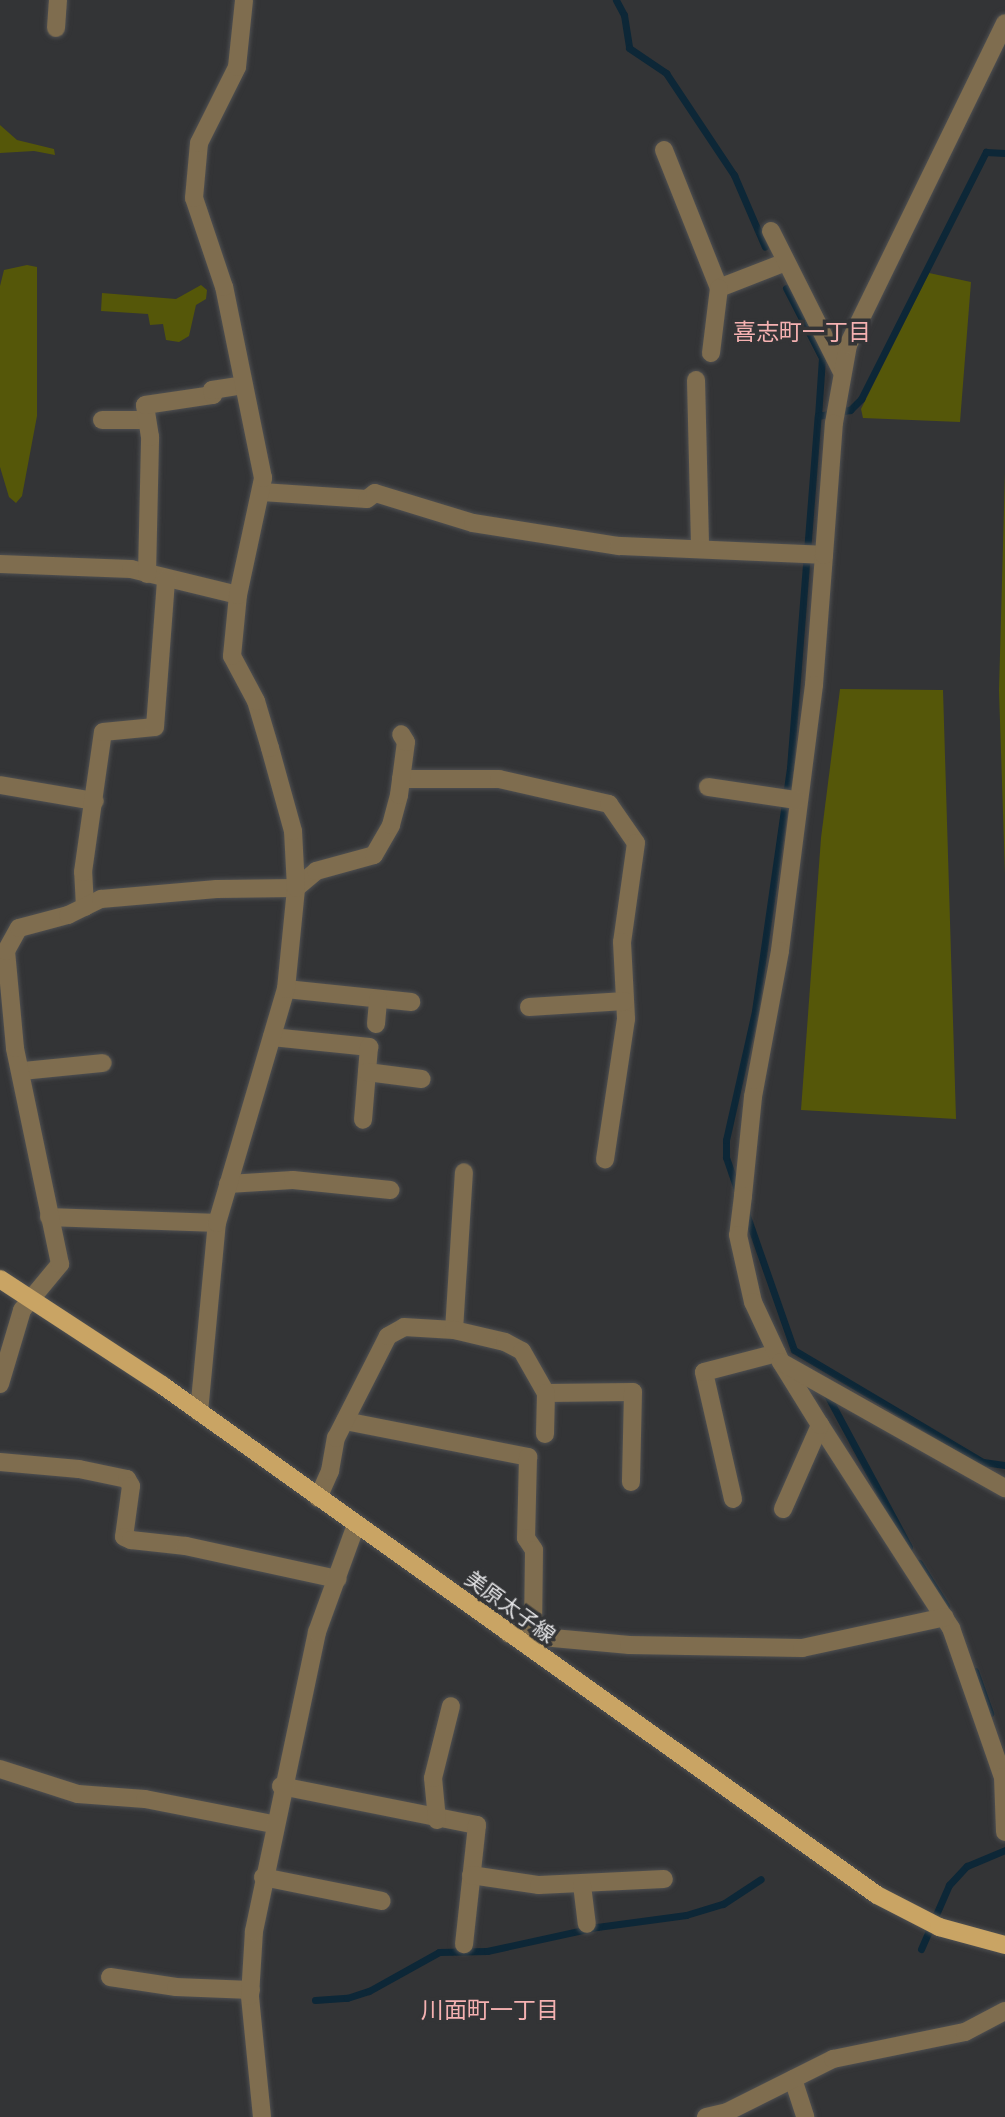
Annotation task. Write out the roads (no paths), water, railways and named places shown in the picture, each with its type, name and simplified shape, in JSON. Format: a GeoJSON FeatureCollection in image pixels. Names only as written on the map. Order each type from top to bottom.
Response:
{"type":"FeatureCollection","features":[{"type":"Feature","properties":{"kind":"main road","name":"美原太子線"},"geometry":{"type":"LineString","coordinates":[[0,1279],[199,1412],[877,1895],[939,1927],[1005,1945]]}},
{"type":"Feature","properties":{"kind":"street"},"geometry":{"type":"LineString","coordinates":[[56,28],[58,0]]}},
{"type":"Feature","properties":{"kind":"street"},"geometry":{"type":"LineString","coordinates":[[199,1412],[217,1223],[286,989],[296,888],[293,831],[271,748],[256,701],[232,656],[238,595],[262,492],[234,331],[194,198],[193,174],[206,124],[237,67],[244,0]]}},
{"type":"Feature","properties":{"kind":"street"},"geometry":{"type":"LineString","coordinates":[[1005,23],[848,345],[841,370],[834,423],[814,685],[796,800],[780,951],[753,1097],[738,1235],[753,1302],[779,1358],[945,1616],[1003,1777],[1005,1832]]}},
{"type":"Feature","properties":{"kind":"street"},"geometry":{"type":"LineString","coordinates":[[664,150],[719,288],[711,353]]}},
{"type":"Feature","properties":{"kind":"street"},"geometry":{"type":"LineString","coordinates":[[771,231],[841,370]]}},
{"type":"Feature","properties":{"kind":"street"},"geometry":{"type":"LineString","coordinates":[[719,288],[786,262]]}},
{"type":"Feature","properties":{"kind":"street"},"geometry":{"type":"LineString","coordinates":[[696,380],[700,548]]}},
{"type":"Feature","properties":{"kind":"street"},"geometry":{"type":"LineString","coordinates":[[146,574],[145,405],[213,395],[212,390],[242,385]]}},
{"type":"Feature","properties":{"kind":"street"},"geometry":{"type":"LineString","coordinates":[[103,420],[146,420]]}},
{"type":"Feature","properties":{"kind":"street"},"geometry":{"type":"LineString","coordinates":[[262,492],[367,499],[375,493],[473,523],[619,546],[824,555]]}},
{"type":"Feature","properties":{"kind":"street"},"geometry":{"type":"LineString","coordinates":[[0,564],[131,569],[238,595]]}},
{"type":"Feature","properties":{"kind":"street"},"geometry":{"type":"LineString","coordinates":[[85,907],[83,872],[103,732],[155,727],[166,579]]}},
{"type":"Feature","properties":{"kind":"street"},"geometry":{"type":"LineString","coordinates":[[0,1384],[22,1310],[60,1264],[26,1113],[23,1071],[15,1048],[3,951],[19,928],[102,899],[217,889],[296,888],[316,871],[374,855],[390,825],[401,779],[405,742],[401,734]]}},
{"type":"Feature","properties":{"kind":"street"},"geometry":{"type":"LineString","coordinates":[[401,779],[499,779],[609,804],[636,843],[622,942],[625,1001],[606,1158]]}},
{"type":"Feature","properties":{"kind":"street"},"geometry":{"type":"LineString","coordinates":[[0,785],[95,801]]}},
{"type":"Feature","properties":{"kind":"street"},"geometry":{"type":"LineString","coordinates":[[708,787],[796,800]]}},
{"type":"Feature","properties":{"kind":"street"},"geometry":{"type":"LineString","coordinates":[[286,989],[411,1002]]}},
{"type":"Feature","properties":{"kind":"street"},"geometry":{"type":"LineString","coordinates":[[376,1024],[378,999]]}},
{"type":"Feature","properties":{"kind":"street"},"geometry":{"type":"LineString","coordinates":[[529,1007],[625,1001]]}},
{"type":"Feature","properties":{"kind":"street"},"geometry":{"type":"LineString","coordinates":[[272,1037],[369,1047],[363,1120]]}},
{"type":"Feature","properties":{"kind":"street"},"geometry":{"type":"LineString","coordinates":[[23,1071],[103,1063]]}},
{"type":"Feature","properties":{"kind":"street"},"geometry":{"type":"LineString","coordinates":[[367,1072],[422,1079]]}},
{"type":"Feature","properties":{"kind":"street"},"geometry":{"type":"LineString","coordinates":[[454,1330],[464,1172]]}},
{"type":"Feature","properties":{"kind":"street"},"geometry":{"type":"LineString","coordinates":[[228,1184],[293,1180],[390,1190]]}},
{"type":"Feature","properties":{"kind":"street"},"geometry":{"type":"LineString","coordinates":[[49,1217],[217,1223]]}},
{"type":"Feature","properties":{"kind":"street"},"geometry":{"type":"LineString","coordinates":[[318,1497],[345,1421],[388,1336],[404,1327],[454,1330],[505,1342],[522,1351],[546,1393],[545,1434]]}},
{"type":"Feature","properties":{"kind":"street"},"geometry":{"type":"LineString","coordinates":[[733,1499],[704,1372],[779,1358],[1005,1488]]}},
{"type":"Feature","properties":{"kind":"street"},"geometry":{"type":"LineString","coordinates":[[546,1393],[633,1392],[631,1482]]}},
{"type":"Feature","properties":{"kind":"street"},"geometry":{"type":"LineString","coordinates":[[345,1421],[527,1457],[526,1538],[534,1550],[533,1636]]}},
{"type":"Feature","properties":{"kind":"street"},"geometry":{"type":"LineString","coordinates":[[783,1508],[820,1425]]}},
{"type":"Feature","properties":{"kind":"street"},"geometry":{"type":"LineString","coordinates":[[0,1462],[79,1469],[127,1479],[131,1486],[124,1537],[131,1540],[186,1546],[337,1579]]}},
{"type":"Feature","properties":{"kind":"street"},"geometry":{"type":"LineString","coordinates":[[262,2117],[251,1990],[254,1931],[281,1786],[317,1632],[356,1525]]}},
{"type":"Feature","properties":{"kind":"street"},"geometry":{"type":"LineString","coordinates":[[509,1634],[629,1644],[802,1648],[945,1616]]}},
{"type":"Feature","properties":{"kind":"street"},"geometry":{"type":"LineString","coordinates":[[437,1820],[433,1778],[450,1706]]}},
{"type":"Feature","properties":{"kind":"street"},"geometry":{"type":"LineString","coordinates":[[0,1769],[78,1794],[145,1799],[273,1824]]}},
{"type":"Feature","properties":{"kind":"street"},"geometry":{"type":"LineString","coordinates":[[281,1786],[437,1820],[477,1825],[464,1944]]}},
{"type":"Feature","properties":{"kind":"street"},"geometry":{"type":"LineString","coordinates":[[471,1875],[539,1885],[664,1879]]}},
{"type":"Feature","properties":{"kind":"street"},"geometry":{"type":"LineString","coordinates":[[263,1877],[382,1902]]}},
{"type":"Feature","properties":{"kind":"street"},"geometry":{"type":"LineString","coordinates":[[582,1885],[587,1924]]}},
{"type":"Feature","properties":{"kind":"street"},"geometry":{"type":"LineString","coordinates":[[110,1977],[176,1987],[251,1990]]}},
{"type":"Feature","properties":{"kind":"street"},"geometry":{"type":"LineString","coordinates":[[706,2117],[727,2112],[833,2059],[965,2032],[1005,2011]]}},
{"type":"Feature","properties":{"kind":"street"},"geometry":{"type":"LineString","coordinates":[[793,2079],[805,2117]]}},
{"type":"Feature","properties":{"kind":"waterway"},"geometry":{"type":"LineString","coordinates":[[616,0],[624,15],[629,48],[666,73],[734,175],[765,247]]}},
{"type":"Feature","properties":{"kind":"waterway"},"geometry":{"type":"LineString","coordinates":[[738,1192],[726,1157],[726,1140],[755,1011],[790,768],[818,416],[850,410],[861,399],[986,152],[1005,153]]}},
{"type":"Feature","properties":{"kind":"waterway"},"geometry":{"type":"LineString","coordinates":[[786,288],[822,358],[818,416]]}},
{"type":"Feature","properties":{"kind":"waterway"},"geometry":{"type":"LineString","coordinates":[[746,1213],[794,1350],[983,1462],[1005,1465]]}},
{"type":"Feature","properties":{"kind":"waterway"},"geometry":{"type":"LineString","coordinates":[[825,1391],[909,1547]]}},
{"type":"Feature","properties":{"kind":"waterway"},"geometry":{"type":"LineString","coordinates":[[919,1563],[946,1606]]}},
{"type":"Feature","properties":{"kind":"waterway"},"geometry":{"type":"LineString","coordinates":[[975,1671],[990,1713]]}},
{"type":"Feature","properties":{"kind":"waterway"},"geometry":{"type":"LineString","coordinates":[[921,1949],[949,1885],[967,1866],[1005,1850]]}},
{"type":"Feature","properties":{"kind":"waterway"},"geometry":{"type":"LineString","coordinates":[[315,2000],[347,1998],[369,1991],[439,1952],[487,1951],[597,1927],[686,1915],[723,1904],[761,1879]]}},
{"type":"Feature","properties":{"kind":"district","name":"喜志町一丁目"},"geometry":{"type":"Point","coordinates":[802,332]}},
{"type":"Feature","properties":{"kind":"district","name":"川面町一丁目"},"geometry":{"type":"Point","coordinates":[490,2010]}}]}
